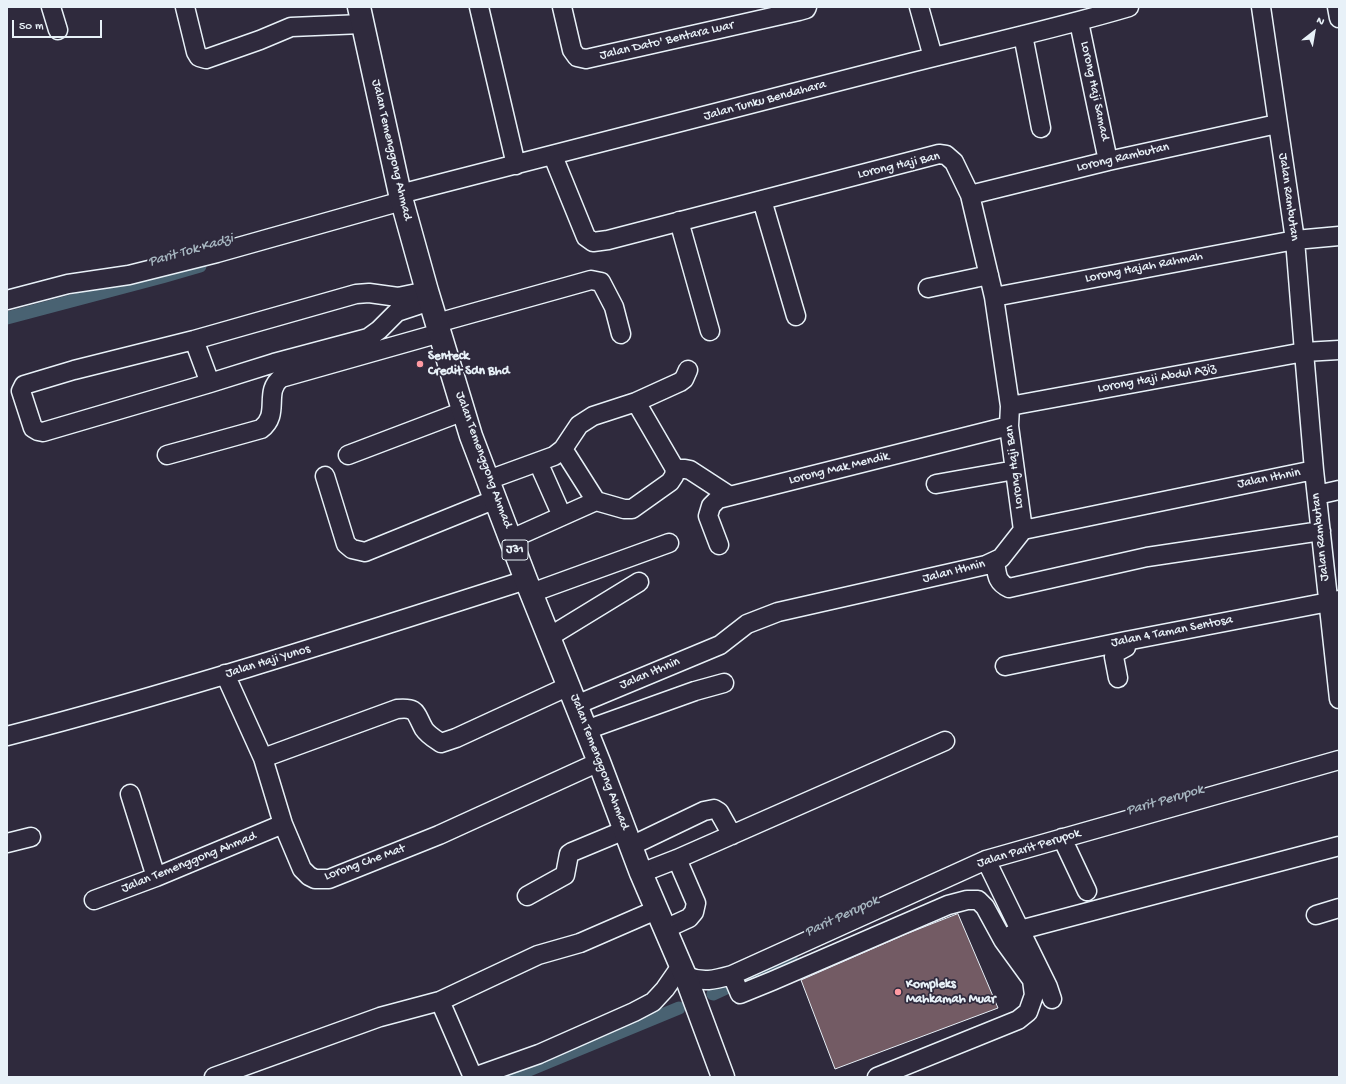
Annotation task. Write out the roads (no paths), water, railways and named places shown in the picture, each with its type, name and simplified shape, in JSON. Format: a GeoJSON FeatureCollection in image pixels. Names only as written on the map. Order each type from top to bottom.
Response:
{"type":"FeatureCollection","features":[{"type":"Feature","properties":{"kind":"main road","name":"Jalan Temenggong Ahmad"},"geometry":{"type":"LineString","coordinates":[[361,15],[401,198],[471,436],[641,873],[683,971],[723,1077]]}},
{"type":"Feature","properties":{"kind":"street"},"geometry":{"type":"LineString","coordinates":[[50,7],[58,30]]}},
{"type":"Feature","properties":{"kind":"street"},"geometry":{"type":"LineString","coordinates":[[185,7],[196,52],[199,57],[206,59],[260,40],[291,27],[361,15]]}},
{"type":"Feature","properties":{"kind":"street"},"geometry":{"type":"LineString","coordinates":[[479,7],[516,165]]}},
{"type":"Feature","properties":{"kind":"street","name":"Jalan Dato' Bentara Luar"},"geometry":{"type":"LineString","coordinates":[[562,7],[572,50],[577,57],[586,59],[799,11],[806,9],[807,7]]}},
{"type":"Feature","properties":{"kind":"street"},"geometry":{"type":"LineString","coordinates":[[919,7],[933,57]]}},
{"type":"Feature","properties":{"kind":"street","name":"Jalan Tunku Bendahara"},"geometry":{"type":"LineString","coordinates":[[7,300],[68,284],[129,276],[217,253],[516,165],[933,57],[1079,22],[1101,11],[1129,7]]}},
{"type":"Feature","properties":{"kind":"street","name":"Jalan Rambutan"},"geometry":{"type":"LineString","coordinates":[[1261,7],[1295,240],[1304,352]]}},
{"type":"Feature","properties":{"kind":"street"},"geometry":{"type":"LineString","coordinates":[[1337,7],[1339,18]]}},
{"type":"Feature","properties":{"kind":"street","name":"Lorong Haji Samad"},"geometry":{"type":"LineString","coordinates":[[1079,22],[1108,161]]}},
{"type":"Feature","properties":{"kind":"street"},"geometry":{"type":"LineString","coordinates":[[1023,35],[1041,128]]}},
{"type":"Feature","properties":{"kind":"street","name":"Lorong Rambutan"},"geometry":{"type":"LineString","coordinates":[[970,195],[1108,161],[1278,124]]}},
{"type":"Feature","properties":{"kind":"street","name":"Lorong Haji Ban"},"geometry":{"type":"LineString","coordinates":[[553,156],[586,237],[593,242],[608,240],[939,154],[946,155],[954,162],[970,195],[994,297],[1010,406],[1009,426],[1023,530]]}},
{"type":"Feature","properties":{"kind":"street"},"geometry":{"type":"LineString","coordinates":[[762,200],[796,316]]}},
{"type":"Feature","properties":{"kind":"street"},"geometry":{"type":"LineString","coordinates":[[679,221],[710,331]]}},
{"type":"Feature","properties":{"kind":"street","name":"Lorong Hajah Rahmah"},"geometry":{"type":"LineString","coordinates":[[994,297],[1295,240],[1339,236]]}},
{"type":"Feature","properties":{"kind":"street"},"geometry":{"type":"LineString","coordinates":[[928,288],[989,275]]}},
{"type":"Feature","properties":{"kind":"street"},"geometry":{"type":"LineString","coordinates":[[167,455],[261,428],[266,424],[271,416],[273,389],[276,382],[281,378],[591,280],[601,282],[614,307],[621,334]]}},
{"type":"Feature","properties":{"kind":"street"},"geometry":{"type":"LineString","coordinates":[[369,293],[398,297],[429,296],[397,312],[379,330],[368,338],[274,362],[210,383],[43,432],[34,428],[21,391],[24,385],[74,370],[194,340],[356,294],[369,293]]}},
{"type":"Feature","properties":{"kind":"street"},"geometry":{"type":"LineString","coordinates":[[194,340],[210,383]]}},
{"type":"Feature","properties":{"kind":"street"},"geometry":{"type":"LineString","coordinates":[[1304,352],[1339,350]]}},
{"type":"Feature","properties":{"kind":"street","name":"Lorong Haji Abdul Aziz"},"geometry":{"type":"LineString","coordinates":[[1010,406],[1304,352]]}},
{"type":"Feature","properties":{"kind":"street","name":"Jalan Ithnin"},"geometry":{"type":"LineString","coordinates":[[263,758],[397,709],[408,708],[417,714],[424,729],[431,737],[441,743],[720,645],[747,624],[778,612],[986,565],[1001,558],[1023,530],[1314,470],[1304,352]]}},
{"type":"Feature","properties":{"kind":"street"},"geometry":{"type":"LineString","coordinates":[[326,476],[346,544],[352,549],[365,552],[492,489],[538,462],[554,456],[563,449],[579,425],[588,419],[636,402],[680,382],[684,379],[688,370]]}},
{"type":"Feature","properties":{"kind":"street"},"geometry":{"type":"LineString","coordinates":[[511,539],[596,501],[624,509],[632,508],[670,482],[674,476],[675,469],[636,402]]}},
{"type":"Feature","properties":{"kind":"street"},"geometry":{"type":"LineString","coordinates":[[348,455],[464,411]]}},
{"type":"Feature","properties":{"kind":"street","name":"Lorong Mak Mendik"},"geometry":{"type":"LineString","coordinates":[[719,545],[708,516],[711,506],[718,499],[1009,426]]}},
{"type":"Feature","properties":{"kind":"street"},"geometry":{"type":"LineString","coordinates":[[563,449],[596,501]]}},
{"type":"Feature","properties":{"kind":"street"},"geometry":{"type":"LineString","coordinates":[[538,462],[562,516]]}},
{"type":"Feature","properties":{"kind":"street"},"geometry":{"type":"LineString","coordinates":[[675,469],[690,470],[730,496]]}},
{"type":"Feature","properties":{"kind":"street"},"geometry":{"type":"LineString","coordinates":[[936,484],[1015,470]]}},
{"type":"Feature","properties":{"kind":"street","name":"Jalan Rambutan"},"geometry":{"type":"LineString","coordinates":[[1314,470],[1321,531],[1334,601],[1339,699]]}},
{"type":"Feature","properties":{"kind":"street"},"geometry":{"type":"LineString","coordinates":[[1317,495],[1339,490]]}},
{"type":"Feature","properties":{"kind":"street"},"geometry":{"type":"LineString","coordinates":[[995,561],[998,581],[1008,588],[1146,557],[1321,531]]}},
{"type":"Feature","properties":{"kind":"street","name":"Jalan Haji Yunos"},"geometry":{"type":"LineString","coordinates":[[7,736],[273,661],[529,586],[669,543]]}},
{"type":"Feature","properties":{"kind":"street"},"geometry":{"type":"LineString","coordinates":[[550,637],[639,582]]}},
{"type":"Feature","properties":{"kind":"street","name":"Jalan 4 Taman Sentosa"},"geometry":{"type":"LineString","coordinates":[[1005,666],[1334,601]]}},
{"type":"Feature","properties":{"kind":"street"},"geometry":{"type":"LineString","coordinates":[[1118,678],[1114,657],[1116,653],[1126,647],[1126,641]]}},
{"type":"Feature","properties":{"kind":"street","name":"Lorong Che Mat"},"geometry":{"type":"LineString","coordinates":[[225,674],[263,758],[283,824],[302,869],[308,876],[315,879],[330,879],[439,835],[599,762]]}},
{"type":"Feature","properties":{"kind":"street"},"geometry":{"type":"LineString","coordinates":[[586,730],[695,691],[724,683]]}},
{"type":"Feature","properties":{"kind":"street"},"geometry":{"type":"LineString","coordinates":[[641,873],[945,741]]}},
{"type":"Feature","properties":{"kind":"street","name":"Jalan Parit Perupok"},"geometry":{"type":"LineString","coordinates":[[683,971],[697,980],[718,979],[732,975],[986,860],[1339,760]]}},
{"type":"Feature","properties":{"kind":"street"},"geometry":{"type":"LineString","coordinates":[[130,794],[156,877]]}},
{"type":"Feature","properties":{"kind":"street"},"geometry":{"type":"LineString","coordinates":[[527,896],[565,875],[569,854],[572,852],[628,838],[704,811],[714,809],[719,812],[732,834]]}},
{"type":"Feature","properties":{"kind":"street","name":"Jalan Temenggong Ahmad"},"geometry":{"type":"LineString","coordinates":[[94,900],[156,877],[283,824]]}},
{"type":"Feature","properties":{"kind":"street"},"geometry":{"type":"LineString","coordinates":[[7,843],[31,837]]}},
{"type":"Feature","properties":{"kind":"street"},"geometry":{"type":"LineString","coordinates":[[1062,838],[1087,891]]}},
{"type":"Feature","properties":{"kind":"street"},"geometry":{"type":"LineString","coordinates":[[1003,940],[1020,930],[1339,846]]}},
{"type":"Feature","properties":{"kind":"street"},"geometry":{"type":"LineString","coordinates":[[214,1077],[380,1017],[440,1001],[538,955],[580,944],[660,919],[689,918],[694,912],[696,903],[678,858]]}},
{"type":"Feature","properties":{"kind":"street"},"geometry":{"type":"LineString","coordinates":[[986,860],[1048,987],[1052,1000]]}},
{"type":"Feature","properties":{"kind":"street"},"geometry":{"type":"LineString","coordinates":[[732,975],[740,994],[948,905],[967,900],[978,900],[985,907],[1003,940],[1032,980],[1034,995],[1028,1012],[1018,1020],[876,1077]]}},
{"type":"Feature","properties":{"kind":"street"},"geometry":{"type":"LineString","coordinates":[[1316,915],[1339,908]]}},
{"type":"Feature","properties":{"kind":"street"},"geometry":{"type":"LineString","coordinates":[[764,960],[772,981]]}},
{"type":"Feature","properties":{"kind":"street"},"geometry":{"type":"LineString","coordinates":[[440,1001],[473,1077],[539,1054],[634,1012],[653,1002],[683,971]]}},
{"type":"Feature","properties":{"kind":"waterway","name":"Parit Tok Kadzi"},"geometry":{"type":"LineString","coordinates":[[7,318],[200,266]]}},
{"type":"Feature","properties":{"kind":"waterway","name":"Parit Perupok"},"geometry":{"type":"LineString","coordinates":[[713,994],[791,958]]}},
{"type":"Feature","properties":{"kind":"waterway","name":"Parit Perupok"},"geometry":{"type":"LineString","coordinates":[[512,1077],[679,1008]]}},
{"type":"Feature","properties":{"kind":"place","name":"Senteck Credit Sdn Bhd"},"geometry":{"type":"Point","coordinates":[420,364]}},
{"type":"Feature","properties":{"kind":"place","name":"Kompleks Mahkamah Muar"},"geometry":{"type":"Point","coordinates":[898,992]}}]}
